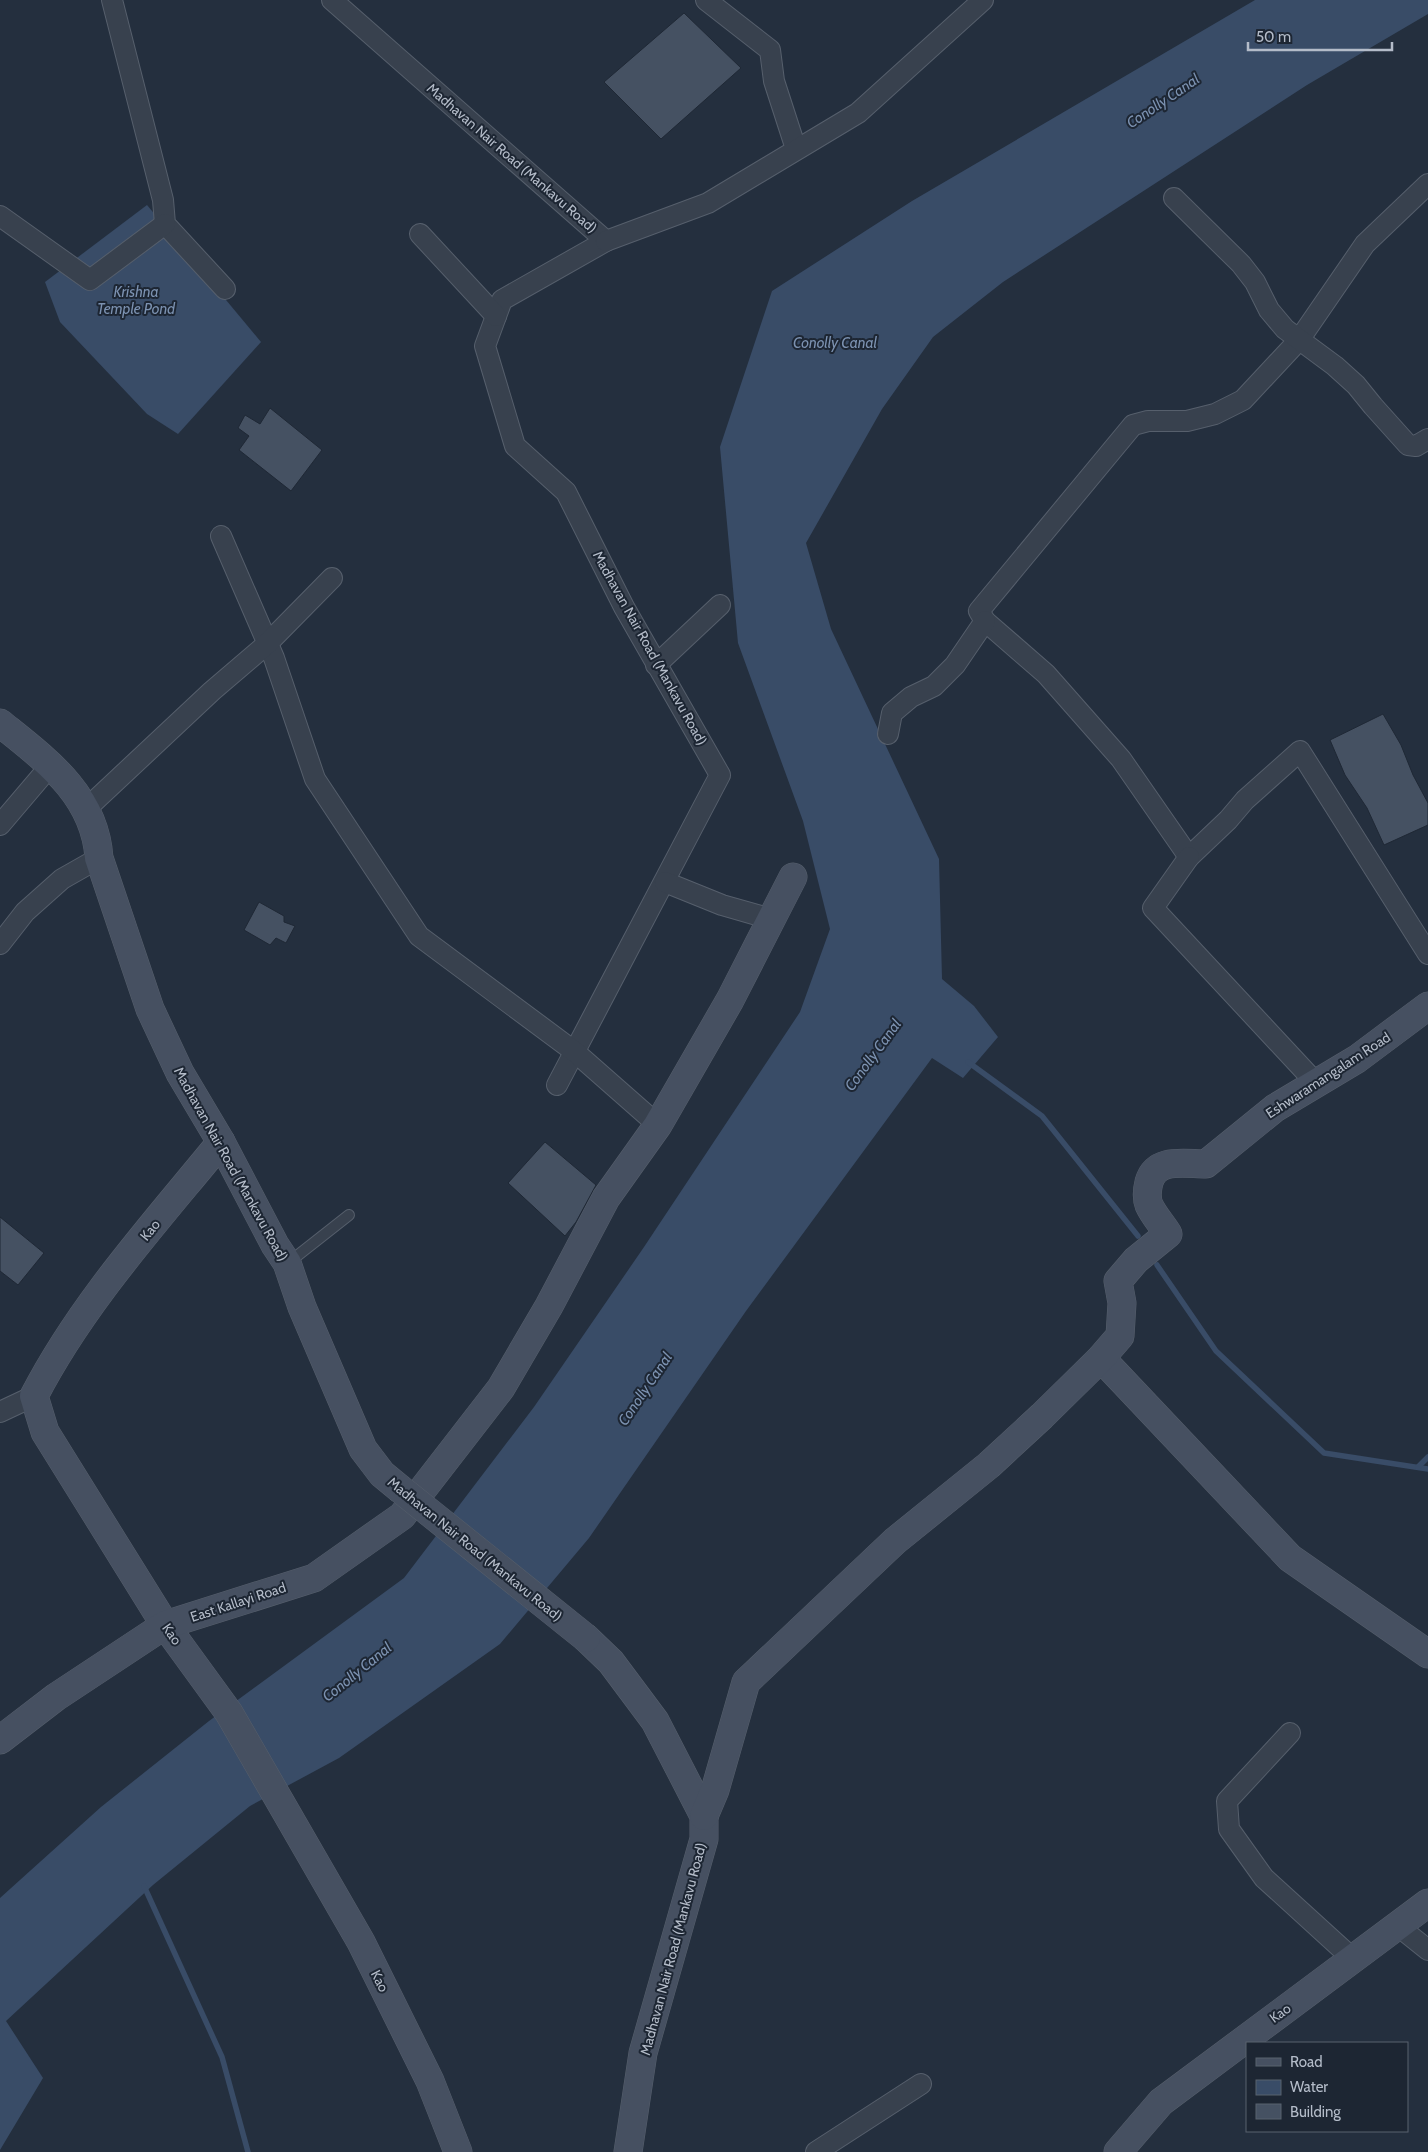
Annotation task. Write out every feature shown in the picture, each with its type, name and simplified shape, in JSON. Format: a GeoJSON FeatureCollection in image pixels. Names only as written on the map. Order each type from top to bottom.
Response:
{"type":"FeatureCollection","features":[{"type":"Feature","properties":{"kind":"street"},"geometry":{"type":"LineString","coordinates":[[112,0],[164,200],[165,224],[225,289]]}},
{"type":"Feature","properties":{"kind":"street"},"geometry":{"type":"LineString","coordinates":[[706,0],[770,50],[774,81],[796,149]]}},
{"type":"Feature","properties":{"kind":"street"},"geometry":{"type":"LineString","coordinates":[[606,241],[708,202],[858,112],[984,0]]}},
{"type":"Feature","properties":{"kind":"street","name":"Madhavan Nair Road (Mankavu Road)"},"geometry":{"type":"LineString","coordinates":[[341,3],[606,241],[502,300],[485,346],[515,446],[566,492],[624,607],[720,775],[558,1085]]}},
{"type":"Feature","properties":{"kind":"street"},"geometry":{"type":"LineString","coordinates":[[1189,857],[1121,759],[1046,674],[985,621],[979,611],[1133,425],[1148,421],[1187,422],[1215,414],[1243,400],[1299,340],[1365,244],[1428,184]]}},
{"type":"Feature","properties":{"kind":"street"},"geometry":{"type":"LineString","coordinates":[[1174,198],[1241,264],[1255,282],[1268,310],[1285,329],[1356,385],[1372,406],[1408,445],[1416,446],[1428,439]]}},
{"type":"Feature","properties":{"kind":"street"},"geometry":{"type":"LineString","coordinates":[[0,216],[90,280],[165,224]]}},
{"type":"Feature","properties":{"kind":"street"},"geometry":{"type":"LineString","coordinates":[[420,234],[496,316]]}},
{"type":"Feature","properties":{"kind":"street"},"geometry":{"type":"LineString","coordinates":[[221,536],[274,658],[315,779],[419,936],[575,1052],[658,1125]]}},
{"type":"Feature","properties":{"kind":"street"},"geometry":{"type":"LineString","coordinates":[[85,810],[212,691],[267,644],[332,578]]}},
{"type":"Feature","properties":{"kind":"street"},"geometry":{"type":"LineString","coordinates":[[656,665],[720,606]]}},
{"type":"Feature","properties":{"kind":"street"},"geometry":{"type":"LineString","coordinates":[[888,734],[892,714],[911,697],[934,686],[955,665],[985,621]]}},
{"type":"Feature","properties":{"kind":"street","name":"Madhavan Nair Road (Mankavu Road)"},"geometry":{"type":"LineString","coordinates":[[0,723],[51,765],[73,787],[85,810],[98,840],[99,858],[150,1009],[180,1073],[262,1216],[275,1245],[287,1263],[302,1308],[363,1449],[382,1474],[586,1638],[611,1662],[655,1721],[704,1816],[704,1839],[643,2052],[628,2152]]}},
{"type":"Feature","properties":{"kind":"street"},"geometry":{"type":"LineString","coordinates":[[1316,1083],[1153,908],[1189,857],[1228,820],[1245,800],[1300,751],[1428,954]]}},
{"type":"Feature","properties":{"kind":"street"},"geometry":{"type":"LineString","coordinates":[[0,825],[51,765]]}},
{"type":"Feature","properties":{"kind":"street"},"geometry":{"type":"LineString","coordinates":[[0,944],[25,912],[62,879],[99,858]]}},
{"type":"Feature","properties":{"kind":"street","name":"East Kallayi Road"},"geometry":{"type":"LineString","coordinates":[[0,1740],[56,1697],[165,1625],[314,1578],[402,1516],[501,1388],[549,1306],[606,1198],[658,1125],[730,1000],[793,877]]}},
{"type":"Feature","properties":{"kind":"street"},"geometry":{"type":"LineString","coordinates":[[665,882],[722,905],[771,919]]}},
{"type":"Feature","properties":{"kind":"street","name":"Eshwaramangalam Road"},"geometry":{"type":"LineString","coordinates":[[1100,1358],[1120,1336],[1122,1304],[1118,1281],[1136,1260],[1168,1234],[1154,1214],[1146,1196],[1154,1171],[1164,1165],[1176,1163],[1206,1164],[1275,1108],[1358,1058],[1428,1006]]}},
{"type":"Feature","properties":{"kind":"street","name":"Kao"},"geometry":{"type":"LineString","coordinates":[[220,1142],[116,1273],[72,1333],[34,1396],[45,1432],[165,1625],[229,1713],[361,1942],[430,2081],[458,2152]]}},
{"type":"Feature","properties":{"kind":"street"},"geometry":{"type":"LineString","coordinates":[[704,1816],[714,1790],[746,1682],[895,1541],[989,1465],[1042,1416],[1100,1358],[1290,1558],[1428,1654]]}},
{"type":"Feature","properties":{"kind":"street"},"geometry":{"type":"LineString","coordinates":[[0,1412],[34,1396]]}},
{"type":"Feature","properties":{"kind":"street"},"geometry":{"type":"LineString","coordinates":[[1290,1734],[1227,1801],[1229,1829],[1264,1878],[1353,1960]]}},
{"type":"Feature","properties":{"kind":"street","name":"Kao"},"geometry":{"type":"LineString","coordinates":[[1118,2152],[1160,2102],[1428,1903]]}},
{"type":"Feature","properties":{"kind":"street"},"geometry":{"type":"LineString","coordinates":[[1398,1926],[1428,1950]]}},
{"type":"Feature","properties":{"kind":"street"},"geometry":{"type":"LineString","coordinates":[[816,2152],[921,2084]]}},
{"type":"Feature","properties":{"kind":"lane"},"geometry":{"type":"LineString","coordinates":[[287,1263],[349,1214]]}},
{"type":"Feature","properties":{"kind":"water","name":"Conolly Canal"},"geometry":{"type":"Polygon","coordinates":[[[1255,0],[1428,0],[1428,14],[1307,85],[1003,282],[933,337],[882,409],[806,543],[831,629],[939,859],[942,979],[974,1006],[998,1037],[963,1078],[932,1058],[746,1311],[589,1538],[500,1644],[339,1758],[250,1806],[153,1885],[6,2021],[43,2078],[0,2150],[0,1898],[101,1807],[209,1721],[404,1578],[534,1407],[644,1247],[800,1012],[830,929],[803,821],[738,643],[720,447],[772,291],[912,201],[1255,0]]]}},
{"type":"Feature","properties":{"kind":"water","name":"Krishna Temple Pond"},"geometry":{"type":"Polygon","coordinates":[[[147,205],[261,342],[178,434],[147,414],[60,322],[45,282],[147,205]]]}},
{"type":"Feature","properties":{"kind":"building"},"geometry":{"type":"Polygon","coordinates":[[[684,13],[741,68],[661,139],[604,82],[684,13]]]}},
{"type":"Feature","properties":{"kind":"building"},"geometry":{"type":"Polygon","coordinates":[[[270,408],[322,450],[291,491],[239,450],[249,436],[238,428],[245,415],[260,424],[270,408]]]}},
{"type":"Feature","properties":{"kind":"building"},"geometry":{"type":"Polygon","coordinates":[[[1383,714],[1401,745],[1413,775],[1428,803],[1428,825],[1384,845],[1367,808],[1345,775],[1330,740],[1383,714]]]}},
{"type":"Feature","properties":{"kind":"building"},"geometry":{"type":"Polygon","coordinates":[[[259,902],[284,916],[284,922],[295,926],[286,943],[276,938],[270,945],[244,930],[259,902]]]}},
{"type":"Feature","properties":{"kind":"building"},"geometry":{"type":"Polygon","coordinates":[[[545,1142],[596,1185],[576,1222],[565,1236],[508,1183],[545,1142]]]}},
{"type":"Feature","properties":{"kind":"building"},"geometry":{"type":"Polygon","coordinates":[[[0,1217],[44,1253],[18,1285],[0,1271],[0,1217]]]}},
{"type":"Feature","properties":{"kind":"waterway"},"geometry":{"type":"LineString","coordinates":[[968,1062],[1042,1116],[1138,1236]]}},
{"type":"Feature","properties":{"kind":"waterway"},"geometry":{"type":"LineString","coordinates":[[1157,1265],[1216,1351],[1324,1453],[1428,1469]]}},
{"type":"Feature","properties":{"kind":"waterway"},"geometry":{"type":"LineString","coordinates":[[1418,1467],[1428,1457]]}},
{"type":"Feature","properties":{"kind":"waterway"},"geometry":{"type":"LineString","coordinates":[[144,1886],[222,2057],[248,2152]]}}]}
